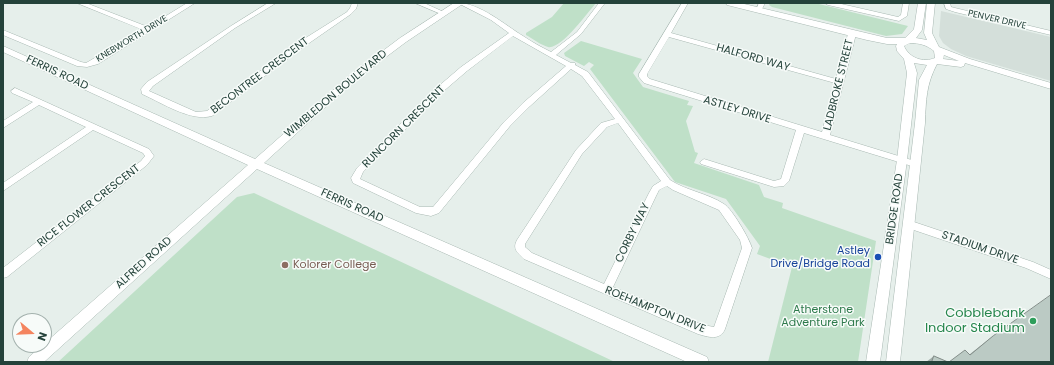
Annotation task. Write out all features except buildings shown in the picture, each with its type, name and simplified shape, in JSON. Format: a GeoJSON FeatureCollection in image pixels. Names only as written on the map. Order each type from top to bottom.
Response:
{"type":"FeatureCollection","features":[{"type":"Feature","properties":{"kind":"street"},"geometry":{"type":"LineString","coordinates":[[80,3],[148,29]]}},
{"type":"Feature","properties":{"kind":"street","name":"KNEBWORTH DRIVE"},"geometry":{"type":"LineString","coordinates":[[3,32],[84,65],[95,62],[192,3]]}},
{"type":"Feature","properties":{"kind":"street","name":"BECONTREE CRESCENT"},"geometry":{"type":"LineString","coordinates":[[273,3],[233,27],[150,84],[145,89],[145,92],[194,114],[209,114],[299,46],[349,13],[354,9],[355,3]]}},
{"type":"Feature","properties":{"kind":"street"},"geometry":{"type":"LineString","coordinates":[[418,3],[443,13]]}},
{"type":"Feature","properties":{"kind":"street","name":"WIMBLEDON BOULEVARD"},"geometry":{"type":"LineString","coordinates":[[255,163],[372,62],[443,13],[461,3]]}},
{"type":"Feature","properties":{"kind":"street","name":"ROEHAMPTON DRIVE"},"geometry":{"type":"LineString","coordinates":[[461,3],[493,19],[513,34],[572,65],[585,74],[620,120],[667,182],[676,188],[722,207],[746,244],[745,254],[720,329],[714,333],[702,330],[524,254],[519,246],[579,152],[604,125],[620,120]]}},
{"type":"Feature","properties":{"kind":"street"},"geometry":{"type":"LineString","coordinates":[[552,54],[579,33],[602,3]]}},
{"type":"Feature","properties":{"kind":"street","name":"ASTLEY DRIVE"},"geometry":{"type":"LineString","coordinates":[[685,3],[643,74],[647,81],[908,162]]}},
{"type":"Feature","properties":{"kind":"street"},"geometry":{"type":"LineString","coordinates":[[730,3],[761,7],[867,38],[890,46],[918,61],[960,64],[1051,93]]}},
{"type":"Feature","properties":{"kind":"street"},"geometry":{"type":"LineString","coordinates":[[828,3],[899,19],[904,16],[906,3]]}},
{"type":"Feature","properties":{"kind":"street"},"geometry":{"type":"LineString","coordinates":[[907,41],[918,30],[922,3]]}},
{"type":"Feature","properties":{"kind":"street"},"geometry":{"type":"LineString","coordinates":[[931,3],[928,31],[929,39],[940,56],[935,62]]}},
{"type":"Feature","properties":{"kind":"street","name":"PENVER DRIVE"},"geometry":{"type":"LineString","coordinates":[[947,3],[948,8],[957,11],[1051,33]]}},
{"type":"Feature","properties":{"kind":"street","name":"RUNCORN CRESCENT"},"geometry":{"type":"LineString","coordinates":[[513,34],[464,69],[436,94],[360,170],[355,178],[356,181],[419,210],[431,212],[436,210],[507,124],[526,105],[572,65]]}},
{"type":"Feature","properties":{"kind":"street","name":"HALFORD WAY"},"geometry":{"type":"LineString","coordinates":[[667,34],[839,82]]}},
{"type":"Feature","properties":{"kind":"street","name":"LADBROKE STREET"},"geometry":{"type":"LineString","coordinates":[[825,137],[852,34]]}},
{"type":"Feature","properties":{"kind":"street"},"geometry":{"type":"LineString","coordinates":[[867,38],[895,42],[925,42],[967,62],[1051,86]]}},
{"type":"Feature","properties":{"kind":"street","name":"BRIDGE ROAD"},"geometry":{"type":"LineString","coordinates":[[893,362],[908,224],[908,162],[912,73],[907,56],[901,49],[902,43],[907,41]]}},
{"type":"Feature","properties":{"kind":"street","name":"FERRIS ROAD"},"geometry":{"type":"LineString","coordinates":[[3,49],[62,74],[128,108],[702,362]]}},
{"type":"Feature","properties":{"kind":"street","name":"BRIDGE ROAD"},"geometry":{"type":"LineString","coordinates":[[873,362],[908,162],[920,122],[924,80],[935,62]]}},
{"type":"Feature","properties":{"kind":"street","name":"RICE FLOWER CRESCENT"},"geometry":{"type":"LineString","coordinates":[[3,274],[149,158],[149,154],[146,151],[15,91]]}},
{"type":"Feature","properties":{"kind":"street"},"geometry":{"type":"LineString","coordinates":[[3,125],[39,102]]}},
{"type":"Feature","properties":{"kind":"street"},"geometry":{"type":"LineString","coordinates":[[3,188],[92,126]]}},
{"type":"Feature","properties":{"kind":"street"},"geometry":{"type":"LineString","coordinates":[[704,162],[774,184],[781,184],[785,181],[801,129]]}},
{"type":"Feature","properties":{"kind":"street","name":"ALFRED ROAD"},"geometry":{"type":"LineString","coordinates":[[34,362],[255,163]]}},
{"type":"Feature","properties":{"kind":"street","name":"CORBY WAY"},"geometry":{"type":"LineString","coordinates":[[606,290],[652,195],[656,188],[667,182]]}},
{"type":"Feature","properties":{"kind":"street","name":"STADIUM DRIVE"},"geometry":{"type":"LineString","coordinates":[[908,224],[1029,265],[1051,275]]}},
{"type":"Feature","properties":{"kind":"shaded area"},"geometry":{"type":"Polygon","coordinates":[[[941,11],[1051,37],[1051,81],[966,56],[951,49],[943,43],[939,36],[941,11]]]}},
{"type":"Feature","properties":{"kind":"green space"},"geometry":{"type":"Polygon","coordinates":[[[564,3],[596,3],[581,22],[560,43],[548,47],[526,35],[526,33],[552,17],[564,3]]]}},
{"type":"Feature","properties":{"kind":"green space"},"geometry":{"type":"Polygon","coordinates":[[[770,3],[815,3],[908,26],[902,34],[886,36],[772,7],[769,5],[770,3]]]}},
{"type":"Feature","properties":{"kind":"green space","name":"Atherstone Adventure Park"},"geometry":{"type":"Polygon","coordinates":[[[581,41],[642,59],[633,73],[643,87],[689,101],[687,105],[693,106],[686,121],[695,152],[698,153],[694,163],[759,185],[764,197],[783,203],[782,208],[876,241],[858,362],[768,362],[792,267],[757,254],[760,246],[726,199],[675,182],[590,69],[594,65],[589,62],[584,66],[565,56],[564,53],[581,41]]]}},
{"type":"Feature","properties":{"kind":"green space","name":"Kolorer College"},"geometry":{"type":"Polygon","coordinates":[[[254,193],[615,362],[58,362],[237,197],[254,193]]]}},
{"type":"Feature","properties":{"kind":"place","name":"Astley Drive/Bridge Road"},"geometry":{"type":"Point","coordinates":[878,257]}},
{"type":"Feature","properties":{"kind":"place","name":"Kolorer College"},"geometry":{"type":"Point","coordinates":[285,265]}},
{"type":"Feature","properties":{"kind":"place","name":"Cobblebank Indoor Stadium"},"geometry":{"type":"Point","coordinates":[1033,321]}}]}
